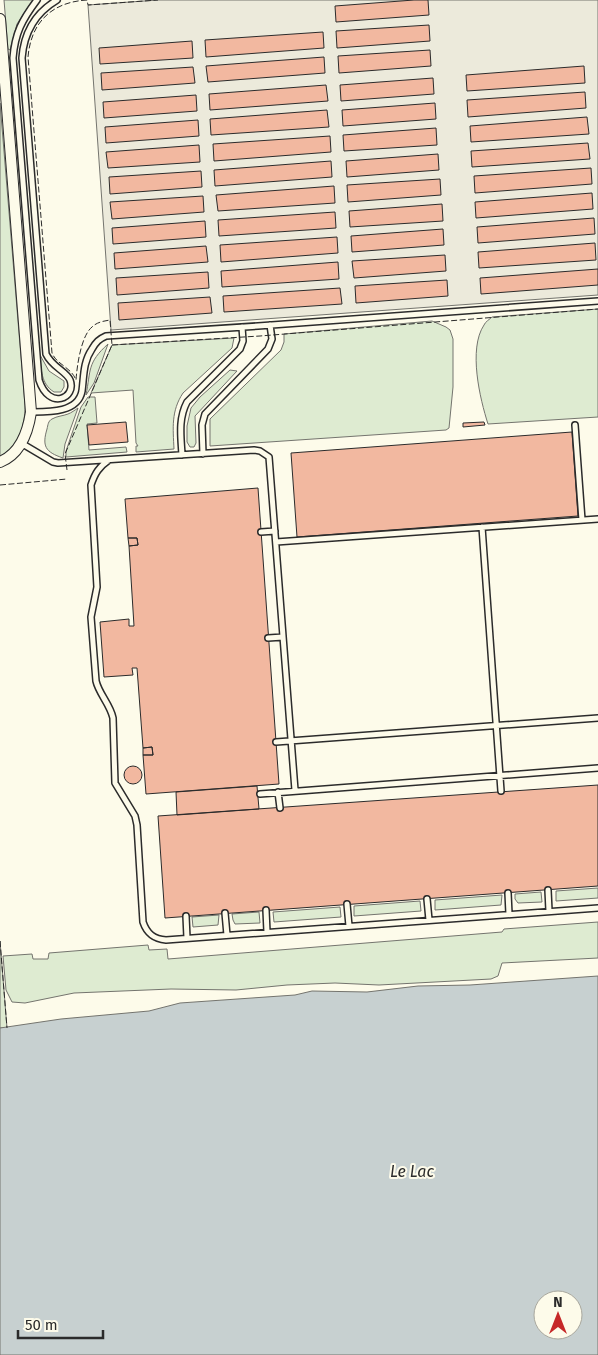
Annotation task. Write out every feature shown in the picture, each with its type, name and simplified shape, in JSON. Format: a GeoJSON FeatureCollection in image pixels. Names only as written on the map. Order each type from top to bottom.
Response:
{"type":"FeatureCollection","features":[{"type":"Feature","properties":{"kind":"street"},"geometry":{"type":"LineString","coordinates":[[0,20],[31,412],[29,427],[21,443],[10,456],[0,462]]}},
{"type":"Feature","properties":{"kind":"lane"},"geometry":{"type":"LineString","coordinates":[[37,0],[23,19],[17,32],[13,58],[39,380],[46,394],[53,399],[60,399],[67,396],[71,385],[70,379],[49,361],[46,354],[22,58],[23,46],[31,23],[40,13],[57,0]]}},
{"type":"Feature","properties":{"kind":"lane"},"geometry":{"type":"LineString","coordinates":[[31,412],[62,410],[78,400],[89,353],[101,338],[111,335],[242,328],[598,301]]}},
{"type":"Feature","properties":{"kind":"lane"},"geometry":{"type":"LineString","coordinates":[[203,454],[202,425],[205,414],[268,349],[272,340],[270,325]]}},
{"type":"Feature","properties":{"kind":"lane"},"geometry":{"type":"LineString","coordinates":[[182,455],[180,424],[183,409],[187,402],[240,349],[243,341],[242,328]]}},
{"type":"Feature","properties":{"kind":"lane"},"geometry":{"type":"LineString","coordinates":[[575,425],[582,520]]}},
{"type":"Feature","properties":{"kind":"lane"},"geometry":{"type":"LineString","coordinates":[[21,443],[58,463],[254,450],[269,456],[295,790]]}},
{"type":"Feature","properties":{"kind":"lane"},"geometry":{"type":"LineString","coordinates":[[109,460],[97,470],[91,485],[97,587],[91,617],[96,681],[97,687],[112,712],[115,783],[135,816],[137,825],[145,927],[150,934],[159,939],[187,938],[598,908]]}},
{"type":"Feature","properties":{"kind":"lane"},"geometry":{"type":"LineString","coordinates":[[276,542],[598,519]]}},
{"type":"Feature","properties":{"kind":"lane"},"geometry":{"type":"LineString","coordinates":[[482,527],[501,792]]}},
{"type":"Feature","properties":{"kind":"lane"},"geometry":{"type":"LineString","coordinates":[[261,532],[275,531]]}},
{"type":"Feature","properties":{"kind":"lane"},"geometry":{"type":"LineString","coordinates":[[268,638],[283,637]]}},
{"type":"Feature","properties":{"kind":"lane"},"geometry":{"type":"LineString","coordinates":[[276,742],[598,718]]}},
{"type":"Feature","properties":{"kind":"lane"},"geometry":{"type":"LineString","coordinates":[[260,794],[598,768]]}},
{"type":"Feature","properties":{"kind":"lane"},"geometry":{"type":"LineString","coordinates":[[278,792],[280,808]]}},
{"type":"Feature","properties":{"kind":"lane"},"geometry":{"type":"LineString","coordinates":[[548,890],[549,911]]}},
{"type":"Feature","properties":{"kind":"lane"},"geometry":{"type":"LineString","coordinates":[[508,893],[509,914]]}},
{"type":"Feature","properties":{"kind":"lane"},"geometry":{"type":"LineString","coordinates":[[427,899],[429,920]]}},
{"type":"Feature","properties":{"kind":"lane"},"geometry":{"type":"LineString","coordinates":[[347,904],[349,926]]}},
{"type":"Feature","properties":{"kind":"lane"},"geometry":{"type":"LineString","coordinates":[[266,910],[267,932]]}},
{"type":"Feature","properties":{"kind":"lane"},"geometry":{"type":"LineString","coordinates":[[225,913],[227,935]]}},
{"type":"Feature","properties":{"kind":"lane"},"geometry":{"type":"LineString","coordinates":[[186,916],[187,938]]}},
{"type":"Feature","properties":{"kind":"green space"},"geometry":{"type":"Polygon","coordinates":[[[4,0],[33,0],[17,24],[10,50],[8,49],[4,0]]]}},
{"type":"Feature","properties":{"kind":"green space"},"geometry":{"type":"Polygon","coordinates":[[[0,103],[25,406],[24,421],[20,435],[12,447],[0,456],[0,103]]]}},
{"type":"Feature","properties":{"kind":"green space"},"geometry":{"type":"Polygon","coordinates":[[[598,309],[598,417],[488,424],[479,388],[476,360],[479,335],[485,323],[492,317],[598,309]]]}},
{"type":"Feature","properties":{"kind":"green space"},"geometry":{"type":"Polygon","coordinates":[[[432,321],[450,330],[453,339],[453,387],[449,428],[446,430],[210,446],[210,419],[281,350],[284,334],[432,321]]]}},
{"type":"Feature","properties":{"kind":"green space"},"geometry":{"type":"Polygon","coordinates":[[[234,338],[232,348],[183,393],[179,400],[174,420],[174,449],[136,452],[136,446],[138,446],[136,443],[133,390],[91,393],[112,345],[234,338]]]}},
{"type":"Feature","properties":{"kind":"green space"},"geometry":{"type":"Polygon","coordinates":[[[108,344],[94,383],[86,395],[93,362],[96,356],[108,344]]]}},
{"type":"Feature","properties":{"kind":"green space"},"geometry":{"type":"Polygon","coordinates":[[[40,355],[49,371],[64,381],[64,387],[61,392],[54,392],[46,385],[42,376],[40,355]]]}},
{"type":"Feature","properties":{"kind":"green space"},"geometry":{"type":"Polygon","coordinates":[[[230,370],[237,371],[195,416],[196,443],[194,447],[190,447],[187,442],[187,426],[191,408],[200,397],[230,370]]]}},
{"type":"Feature","properties":{"kind":"green space"},"geometry":{"type":"Polygon","coordinates":[[[88,397],[95,397],[97,423],[87,424],[89,450],[126,447],[127,452],[66,457],[66,451],[81,407],[88,397]]]}},
{"type":"Feature","properties":{"kind":"green space"},"geometry":{"type":"Polygon","coordinates":[[[78,408],[65,444],[63,458],[46,448],[45,440],[48,425],[52,419],[69,414],[78,408]]]}},
{"type":"Feature","properties":{"kind":"green space"},"geometry":{"type":"Polygon","coordinates":[[[598,888],[598,898],[556,901],[556,891],[598,888]]]}},
{"type":"Feature","properties":{"kind":"green space"},"geometry":{"type":"Polygon","coordinates":[[[541,892],[542,902],[518,903],[515,899],[515,894],[541,892]]]}},
{"type":"Feature","properties":{"kind":"green space"},"geometry":{"type":"Polygon","coordinates":[[[502,895],[501,905],[435,910],[435,900],[502,895]]]}},
{"type":"Feature","properties":{"kind":"green space"},"geometry":{"type":"Polygon","coordinates":[[[420,901],[421,911],[354,916],[354,906],[420,901]]]}},
{"type":"Feature","properties":{"kind":"green space"},"geometry":{"type":"Polygon","coordinates":[[[340,907],[341,917],[274,922],[273,912],[340,907]]]}},
{"type":"Feature","properties":{"kind":"green space"},"geometry":{"type":"Polygon","coordinates":[[[259,912],[260,923],[235,924],[233,920],[232,914],[259,912]]]}},
{"type":"Feature","properties":{"kind":"green space"},"geometry":{"type":"Polygon","coordinates":[[[219,915],[218,925],[193,927],[192,917],[219,915]]]}},
{"type":"Feature","properties":{"kind":"green space"},"geometry":{"type":"Polygon","coordinates":[[[598,922],[598,958],[502,963],[498,976],[491,979],[379,985],[335,983],[287,985],[236,990],[171,989],[74,993],[25,1003],[12,1002],[6,990],[3,956],[32,954],[33,959],[48,959],[49,953],[148,945],[149,950],[167,949],[168,959],[502,932],[504,929],[598,922]]]}},
{"type":"Feature","properties":{"kind":"green space"},"geometry":{"type":"Polygon","coordinates":[[[0,941],[7,1028],[0,1028],[0,941]]]}},
{"type":"Feature","properties":{"kind":"shaded area"},"geometry":{"type":"Polygon","coordinates":[[[158,0],[598,0],[598,295],[111,330],[88,5],[158,0]]]}},
{"type":"Feature","properties":{"kind":"water","name":"Le Lac"},"geometry":{"type":"Polygon","coordinates":[[[598,976],[598,1355],[0,1355],[0,1028],[61,1019],[149,1011],[180,1003],[295,995],[312,991],[367,992],[418,986],[470,985],[598,976]]]}},
{"type":"Feature","properties":{"kind":"building"},"geometry":{"type":"Polygon","coordinates":[[[428,0],[429,15],[336,22],[335,6],[428,0]]]}},
{"type":"Feature","properties":{"kind":"building"},"geometry":{"type":"Polygon","coordinates":[[[429,25],[430,41],[337,48],[336,31],[429,25]]]}},
{"type":"Feature","properties":{"kind":"building"},"geometry":{"type":"Polygon","coordinates":[[[323,32],[324,48],[206,57],[205,40],[323,32]]]}},
{"type":"Feature","properties":{"kind":"building"},"geometry":{"type":"Polygon","coordinates":[[[192,41],[193,58],[100,64],[99,48],[192,41]]]}},
{"type":"Feature","properties":{"kind":"building"},"geometry":{"type":"Polygon","coordinates":[[[430,50],[431,66],[339,73],[338,56],[430,50]]]}},
{"type":"Feature","properties":{"kind":"building"},"geometry":{"type":"Polygon","coordinates":[[[324,57],[325,73],[208,82],[206,66],[324,57]]]}},
{"type":"Feature","properties":{"kind":"building"},"geometry":{"type":"Polygon","coordinates":[[[584,66],[585,83],[467,91],[466,75],[584,66]]]}},
{"type":"Feature","properties":{"kind":"building"},"geometry":{"type":"Polygon","coordinates":[[[193,67],[195,83],[102,90],[101,73],[193,67]]]}},
{"type":"Feature","properties":{"kind":"building"},"geometry":{"type":"Polygon","coordinates":[[[433,78],[434,94],[341,101],[340,85],[433,78]]]}},
{"type":"Feature","properties":{"kind":"building"},"geometry":{"type":"Polygon","coordinates":[[[326,85],[328,101],[210,110],[209,94],[326,85]]]}},
{"type":"Feature","properties":{"kind":"building"},"geometry":{"type":"Polygon","coordinates":[[[585,92],[586,108],[468,117],[467,100],[585,92]]]}},
{"type":"Feature","properties":{"kind":"building"},"geometry":{"type":"Polygon","coordinates":[[[196,95],[197,111],[104,118],[103,102],[196,95]]]}},
{"type":"Feature","properties":{"kind":"building"},"geometry":{"type":"Polygon","coordinates":[[[435,103],[436,119],[343,126],[342,110],[435,103]]]}},
{"type":"Feature","properties":{"kind":"building"},"geometry":{"type":"Polygon","coordinates":[[[327,110],[329,127],[211,135],[210,119],[327,110]]]}},
{"type":"Feature","properties":{"kind":"building"},"geometry":{"type":"Polygon","coordinates":[[[587,117],[589,134],[471,142],[470,126],[587,117]]]}},
{"type":"Feature","properties":{"kind":"building"},"geometry":{"type":"Polygon","coordinates":[[[198,120],[199,136],[106,143],[105,127],[198,120]]]}},
{"type":"Feature","properties":{"kind":"building"},"geometry":{"type":"Polygon","coordinates":[[[436,128],[437,145],[344,151],[343,135],[436,128]]]}},
{"type":"Feature","properties":{"kind":"building"},"geometry":{"type":"Polygon","coordinates":[[[330,136],[331,152],[214,161],[213,144],[330,136]]]}},
{"type":"Feature","properties":{"kind":"building"},"geometry":{"type":"Polygon","coordinates":[[[588,143],[590,159],[472,167],[471,151],[588,143]]]}},
{"type":"Feature","properties":{"kind":"building"},"geometry":{"type":"Polygon","coordinates":[[[199,145],[200,162],[108,168],[106,152],[199,145]]]}},
{"type":"Feature","properties":{"kind":"building"},"geometry":{"type":"Polygon","coordinates":[[[438,154],[439,170],[347,177],[346,161],[438,154]]]}},
{"type":"Feature","properties":{"kind":"building"},"geometry":{"type":"Polygon","coordinates":[[[331,161],[332,177],[215,186],[214,170],[331,161]]]}},
{"type":"Feature","properties":{"kind":"building"},"geometry":{"type":"Polygon","coordinates":[[[591,168],[592,184],[475,193],[474,176],[591,168]]]}},
{"type":"Feature","properties":{"kind":"building"},"geometry":{"type":"Polygon","coordinates":[[[201,171],[202,187],[110,194],[109,177],[201,171]]]}},
{"type":"Feature","properties":{"kind":"building"},"geometry":{"type":"Polygon","coordinates":[[[440,179],[441,195],[348,202],[347,185],[440,179]]]}},
{"type":"Feature","properties":{"kind":"building"},"geometry":{"type":"Polygon","coordinates":[[[334,186],[335,203],[218,211],[216,195],[334,186]]]}},
{"type":"Feature","properties":{"kind":"building"},"geometry":{"type":"Polygon","coordinates":[[[592,193],[593,209],[476,218],[475,202],[592,193]]]}},
{"type":"Feature","properties":{"kind":"building"},"geometry":{"type":"Polygon","coordinates":[[[203,196],[204,212],[112,219],[110,202],[203,196]]]}},
{"type":"Feature","properties":{"kind":"building"},"geometry":{"type":"Polygon","coordinates":[[[442,204],[443,221],[350,227],[349,211],[442,204]]]}},
{"type":"Feature","properties":{"kind":"building"},"geometry":{"type":"Polygon","coordinates":[[[335,212],[336,228],[219,236],[218,220],[335,212]]]}},
{"type":"Feature","properties":{"kind":"building"},"geometry":{"type":"Polygon","coordinates":[[[594,218],[595,234],[478,243],[477,227],[594,218]]]}},
{"type":"Feature","properties":{"kind":"building"},"geometry":{"type":"Polygon","coordinates":[[[205,221],[206,237],[113,244],[112,228],[205,221]]]}},
{"type":"Feature","properties":{"kind":"building"},"geometry":{"type":"Polygon","coordinates":[[[443,229],[444,245],[352,252],[351,236],[443,229]]]}},
{"type":"Feature","properties":{"kind":"building"},"geometry":{"type":"Polygon","coordinates":[[[337,237],[338,253],[221,262],[220,245],[337,237]]]}},
{"type":"Feature","properties":{"kind":"building"},"geometry":{"type":"Polygon","coordinates":[[[595,243],[596,260],[479,268],[478,252],[595,243]]]}},
{"type":"Feature","properties":{"kind":"building"},"geometry":{"type":"Polygon","coordinates":[[[206,246],[208,262],[115,269],[114,253],[206,246]]]}},
{"type":"Feature","properties":{"kind":"building"},"geometry":{"type":"Polygon","coordinates":[[[445,255],[446,271],[354,278],[352,261],[445,255]]]}},
{"type":"Feature","properties":{"kind":"building"},"geometry":{"type":"Polygon","coordinates":[[[338,262],[339,279],[222,287],[221,271],[338,262]]]}},
{"type":"Feature","properties":{"kind":"building"},"geometry":{"type":"Polygon","coordinates":[[[598,269],[598,285],[481,294],[480,278],[598,269]]]}},
{"type":"Feature","properties":{"kind":"building"},"geometry":{"type":"Polygon","coordinates":[[[208,272],[209,288],[117,295],[116,278],[208,272]]]}},
{"type":"Feature","properties":{"kind":"building"},"geometry":{"type":"Polygon","coordinates":[[[447,280],[448,296],[356,303],[355,286],[447,280]]]}},
{"type":"Feature","properties":{"kind":"building"},"geometry":{"type":"Polygon","coordinates":[[[340,288],[342,304],[224,312],[223,296],[340,288]]]}},
{"type":"Feature","properties":{"kind":"building"},"geometry":{"type":"Polygon","coordinates":[[[210,297],[212,313],[119,320],[118,303],[210,297]]]}},
{"type":"Feature","properties":{"kind":"building"},"geometry":{"type":"Polygon","coordinates":[[[126,422],[128,442],[89,445],[87,425],[126,422]]]}},
{"type":"Feature","properties":{"kind":"building"},"geometry":{"type":"Polygon","coordinates":[[[484,422],[485,425],[463,427],[463,423],[484,422]]]}},
{"type":"Feature","properties":{"kind":"building"},"geometry":{"type":"Polygon","coordinates":[[[572,432],[578,516],[297,537],[291,453],[572,432]]]}},
{"type":"Feature","properties":{"kind":"building"},"geometry":{"type":"Polygon","coordinates":[[[258,488],[279,784],[146,794],[143,755],[153,755],[152,747],[143,748],[137,668],[132,668],[133,675],[104,677],[100,622],[129,619],[129,626],[134,626],[129,546],[138,545],[137,538],[128,538],[125,499],[258,488]]]}},
{"type":"Feature","properties":{"kind":"building"},"geometry":{"type":"Polygon","coordinates":[[[128,538],[137,538],[138,545],[129,546],[128,538]]]}},
{"type":"Feature","properties":{"kind":"building"},"geometry":{"type":"Polygon","coordinates":[[[152,747],[153,755],[143,755],[143,748],[152,747]]]}},
{"type":"Feature","properties":{"kind":"building"},"geometry":{"type":"Polygon","coordinates":[[[133,766],[139,769],[142,775],[139,781],[133,784],[127,781],[124,775],[127,769],[133,766]]]}},
{"type":"Feature","properties":{"kind":"building"},"geometry":{"type":"Polygon","coordinates":[[[598,785],[598,886],[165,918],[158,816],[598,785]]]}},
{"type":"Feature","properties":{"kind":"building"},"geometry":{"type":"Polygon","coordinates":[[[257,786],[259,809],[177,815],[176,792],[257,786]]]}},
{"type":"Feature","properties":{"kind":"fence"},"geometry":{"type":"LineString","coordinates":[[67,470],[65,454],[112,345],[110,320],[96,324],[88,331],[80,352],[76,380],[71,372],[52,353],[28,57],[30,45],[39,24],[46,16],[63,5],[87,0],[88,5],[158,0]]}},
{"type":"Feature","properties":{"kind":"fence"},"geometry":{"type":"LineString","coordinates":[[112,345],[260,336],[598,309]]}},
{"type":"Feature","properties":{"kind":"fence"},"geometry":{"type":"LineString","coordinates":[[0,485],[67,479]]}},
{"type":"Feature","properties":{"kind":"fence"},"geometry":{"type":"LineString","coordinates":[[0,941],[7,1028]]}}]}
